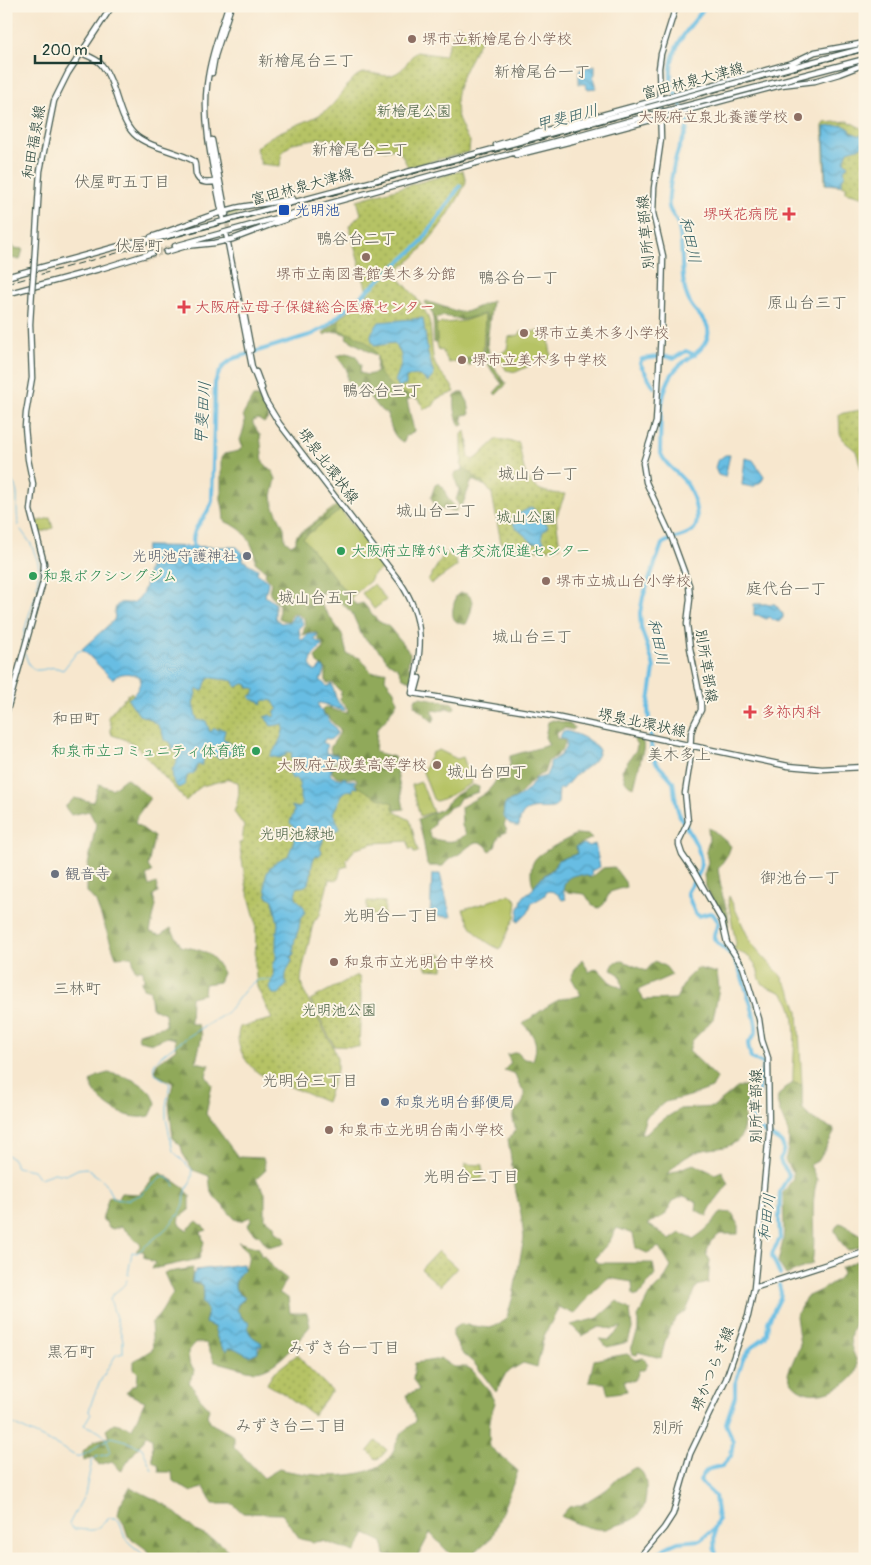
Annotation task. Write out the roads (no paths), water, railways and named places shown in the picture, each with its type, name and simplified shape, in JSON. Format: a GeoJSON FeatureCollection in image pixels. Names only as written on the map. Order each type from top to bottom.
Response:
{"type":"FeatureCollection","features":[{"type":"Feature","properties":{"kind":"main road"},"geometry":{"type":"LineString","coordinates":[[112,6],[81,53],[102,65],[113,87],[127,125],[135,135],[145,141],[192,159],[196,163],[196,174],[200,180],[206,183],[218,181]]}},
{"type":"Feature","properties":{"kind":"main road"},"geometry":{"type":"LineString","coordinates":[[225,218],[210,123],[210,87],[216,56],[230,6]]}},
{"type":"Feature","properties":{"kind":"main road","name":"別所草部線"},"geometry":{"type":"LineString","coordinates":[[676,6],[660,58],[658,79],[661,139],[653,213],[663,256],[660,358],[656,422],[642,463],[646,482],[674,542],[689,585],[690,599],[687,624],[701,702],[701,710],[692,728],[686,793],[688,819],[679,841],[679,849],[696,874],[722,921],[727,943],[743,967],[759,1019],[762,1040],[768,1058],[769,1135],[754,1288]]}},
{"type":"Feature","properties":{"kind":"main road"},"geometry":{"type":"LineString","coordinates":[[461,157],[525,136],[792,63],[815,52],[865,43]]}},
{"type":"Feature","properties":{"kind":"main road","name":"富田林泉大津線"},"geometry":{"type":"LineString","coordinates":[[6,276],[134,242],[164,237],[271,206],[440,163],[865,48]]}},
{"type":"Feature","properties":{"kind":"main road","name":"和田福泉線"},"geometry":{"type":"LineString","coordinates":[[6,714],[43,582],[44,570],[30,513],[34,484],[28,459],[25,424],[32,378],[30,324],[40,172],[56,96],[81,53]]}},
{"type":"Feature","properties":{"kind":"main road","name":"富田林泉大津線"},"geometry":{"type":"LineString","coordinates":[[175,246],[341,202],[352,197],[647,116],[865,59]]}},
{"type":"Feature","properties":{"kind":"main road"},"geometry":{"type":"LineString","coordinates":[[474,164],[570,142],[781,84],[815,80],[839,74],[865,64]]}},
{"type":"Feature","properties":{"kind":"main road"},"geometry":{"type":"LineString","coordinates":[[134,242],[238,208],[271,206]]}},
{"type":"Feature","properties":{"kind":"main road"},"geometry":{"type":"LineString","coordinates":[[166,252],[191,245],[229,240],[275,220]]}},
{"type":"Feature","properties":{"kind":"main road"},"geometry":{"type":"LineString","coordinates":[[228,233],[229,240]]}},
{"type":"Feature","properties":{"kind":"main road","name":"堺泉北環状線"},"geometry":{"type":"LineString","coordinates":[[229,240],[250,354],[261,386],[275,412],[402,580],[413,598],[420,618],[423,640],[422,658],[414,693],[540,714],[801,768],[834,769],[865,767]]}},
{"type":"Feature","properties":{"kind":"main road"},"geometry":{"type":"LineString","coordinates":[[103,268],[152,253]]}},
{"type":"Feature","properties":{"kind":"main road"},"geometry":{"type":"LineString","coordinates":[[6,294],[144,258]]}},
{"type":"Feature","properties":{"kind":"main road"},"geometry":{"type":"LineString","coordinates":[[754,1288],[865,1252]]}},
{"type":"Feature","properties":{"kind":"main road","name":"堺かつらぎ線"},"geometry":{"type":"LineString","coordinates":[[638,1559],[673,1514],[690,1454],[724,1384],[749,1312],[754,1288]]}},
{"type":"Feature","properties":{"kind":"water"},"geometry":{"type":"Polygon","coordinates":[[[595,65],[593,77],[596,88],[587,89],[585,84],[579,84],[579,70],[595,65]]]}},
{"type":"Feature","properties":{"kind":"water"},"geometry":{"type":"Polygon","coordinates":[[[843,125],[850,129],[851,132],[864,135],[865,144],[848,151],[844,161],[848,165],[844,170],[845,174],[842,185],[826,184],[824,127],[843,125]]]}},
{"type":"Feature","properties":{"kind":"water"},"geometry":{"type":"Polygon","coordinates":[[[423,318],[428,354],[434,375],[428,382],[418,376],[409,376],[406,378],[406,385],[399,387],[395,381],[401,361],[398,348],[394,343],[375,346],[371,339],[371,334],[379,322],[423,318]]]}},
{"type":"Feature","properties":{"kind":"water"},"geometry":{"type":"Polygon","coordinates":[[[725,455],[730,455],[725,477],[718,475],[715,468],[717,461],[725,455]]]}},
{"type":"Feature","properties":{"kind":"water"},"geometry":{"type":"Polygon","coordinates":[[[745,458],[753,460],[764,476],[762,481],[753,487],[742,485],[745,458]]]}},
{"type":"Feature","properties":{"kind":"water"},"geometry":{"type":"Polygon","coordinates":[[[532,507],[548,526],[542,533],[542,538],[546,544],[532,542],[514,526],[513,521],[518,514],[532,507]]]}},
{"type":"Feature","properties":{"kind":"water"},"geometry":{"type":"Polygon","coordinates":[[[146,546],[237,547],[244,554],[243,560],[258,569],[257,573],[267,580],[265,596],[275,603],[275,618],[281,623],[290,622],[293,616],[296,615],[301,618],[303,624],[299,628],[302,640],[309,634],[317,634],[314,638],[315,640],[322,644],[313,655],[310,665],[315,672],[321,666],[325,669],[323,677],[320,679],[326,686],[332,684],[337,700],[346,710],[319,703],[318,705],[323,714],[328,717],[329,722],[335,727],[337,734],[330,740],[326,738],[323,742],[328,746],[326,753],[337,755],[338,757],[331,763],[330,774],[333,777],[355,780],[355,785],[358,788],[353,787],[353,791],[344,792],[340,796],[333,813],[339,829],[333,832],[326,826],[321,829],[324,838],[320,849],[322,851],[320,855],[315,856],[308,883],[303,887],[298,887],[296,892],[295,895],[305,909],[305,912],[300,920],[294,942],[294,954],[291,957],[292,961],[286,975],[287,984],[279,994],[273,994],[269,987],[274,976],[273,966],[276,958],[278,924],[273,900],[267,896],[265,882],[271,866],[288,856],[293,843],[295,834],[290,823],[294,810],[291,806],[299,808],[302,805],[299,784],[295,778],[292,779],[289,772],[293,763],[292,753],[286,752],[286,755],[280,758],[270,756],[280,741],[284,727],[283,724],[270,725],[264,717],[275,716],[275,711],[278,710],[273,701],[263,701],[262,705],[259,701],[251,699],[250,696],[254,694],[254,688],[249,688],[248,685],[244,684],[237,687],[234,681],[210,677],[203,691],[197,689],[193,704],[197,720],[206,721],[210,732],[215,728],[218,731],[219,728],[225,730],[223,739],[229,741],[232,751],[230,755],[219,758],[206,752],[202,765],[197,765],[194,773],[187,776],[185,785],[179,788],[174,782],[172,769],[176,764],[177,753],[173,750],[170,742],[164,740],[158,725],[148,718],[139,715],[128,699],[137,690],[140,677],[126,674],[118,675],[112,679],[82,649],[114,620],[117,605],[133,603],[141,595],[144,590],[150,563],[145,555],[146,546]]]}},
{"type":"Feature","properties":{"kind":"water"},"geometry":{"type":"Polygon","coordinates":[[[754,604],[775,604],[783,614],[783,618],[779,622],[770,617],[766,619],[754,615],[754,604]]]}},
{"type":"Feature","properties":{"kind":"water"},"geometry":{"type":"Polygon","coordinates":[[[563,731],[588,740],[599,750],[596,759],[574,776],[563,789],[559,789],[558,803],[554,808],[531,809],[523,814],[519,826],[512,825],[503,816],[506,803],[523,794],[530,788],[535,779],[546,776],[550,762],[562,753],[565,747],[566,740],[559,738],[563,731]]]}},
{"type":"Feature","properties":{"kind":"water"},"geometry":{"type":"Polygon","coordinates":[[[584,844],[589,846],[595,844],[600,867],[591,871],[590,877],[578,875],[568,878],[564,887],[566,899],[562,900],[556,893],[548,891],[544,896],[532,903],[528,913],[519,922],[517,921],[519,908],[524,896],[553,869],[558,860],[577,854],[576,846],[584,844]]]}},
{"type":"Feature","properties":{"kind":"water"},"geometry":{"type":"Polygon","coordinates":[[[432,874],[440,874],[451,917],[430,916],[432,874]]]}},
{"type":"Feature","properties":{"kind":"water"},"geometry":{"type":"Polygon","coordinates":[[[243,1264],[244,1270],[237,1278],[235,1287],[238,1293],[245,1298],[237,1305],[237,1310],[243,1319],[249,1323],[248,1329],[250,1334],[261,1342],[262,1346],[258,1346],[258,1352],[249,1356],[234,1348],[228,1348],[227,1351],[222,1347],[214,1327],[205,1323],[207,1312],[202,1303],[203,1286],[192,1282],[196,1270],[243,1264]]]}},
{"type":"Feature","properties":{"kind":"waterway","name":"和田川"},"geometry":{"type":"LineString","coordinates":[[706,6],[681,39],[676,48],[671,67],[672,82],[688,122],[675,163],[669,202],[680,233],[686,294],[692,307],[705,322],[708,335],[706,342],[698,352],[682,363],[668,381],[661,411],[660,431],[660,451],[662,456],[689,487],[696,507],[697,521],[696,526],[690,533],[662,544],[643,597],[640,613],[641,628],[654,669],[648,708],[652,754],[656,762],[673,782],[678,812],[695,842],[700,856],[699,873],[687,893],[695,913],[699,916],[713,914],[719,923],[714,938],[733,957],[739,971],[756,1026],[756,1031],[748,1044],[751,1058],[763,1063],[764,1066],[760,1078],[759,1092],[749,1102],[749,1110],[758,1127],[781,1142],[784,1149],[780,1159],[789,1176],[780,1191],[780,1239],[772,1256],[780,1274]]}},
{"type":"Feature","properties":{"kind":"waterway","name":"甲斐田川"},"geometry":{"type":"LineString","coordinates":[[194,549],[194,534],[212,501],[215,383],[222,368],[235,358],[313,334],[326,327],[420,244],[460,186]]}},
{"type":"Feature","properties":{"kind":"waterway"},"geometry":{"type":"LineString","coordinates":[[654,387],[640,363],[642,359],[665,356],[675,358],[686,351],[695,355]]}},
{"type":"Feature","properties":{"kind":"waterway"},"geometry":{"type":"LineString","coordinates":[[6,476],[13,483],[16,491],[18,526]]}},
{"type":"Feature","properties":{"kind":"waterway"},"geometry":{"type":"LineString","coordinates":[[21,530],[31,544],[38,562],[37,587]]}},
{"type":"Feature","properties":{"kind":"waterway"},"geometry":{"type":"LineString","coordinates":[[23,646],[26,626],[36,594]]}},
{"type":"Feature","properties":{"kind":"waterway"},"geometry":{"type":"LineString","coordinates":[[25,654],[29,665],[35,670],[51,668],[63,670],[77,652],[82,650]]}},
{"type":"Feature","properties":{"kind":"waterway"},"geometry":{"type":"LineString","coordinates":[[128,1275],[132,1252],[137,1253],[157,1237],[181,1211],[192,1176],[192,1170],[173,1151],[166,1118],[170,1084],[154,1072],[154,1065],[158,1059],[175,1045],[226,1013],[251,984],[261,980],[273,981]]}},
{"type":"Feature","properties":{"kind":"waterway"},"geometry":{"type":"LineString","coordinates":[[6,1154],[12,1158],[17,1167],[33,1170],[40,1178],[54,1173],[66,1175],[78,1169],[86,1168],[104,1181],[113,1198],[121,1200],[140,1195],[162,1177],[170,1179],[175,1186]]}},
{"type":"Feature","properties":{"kind":"waterway"},"geometry":{"type":"LineString","coordinates":[[127,1280],[124,1286],[110,1299],[123,1340],[123,1353],[116,1355],[104,1375],[91,1403],[89,1411],[91,1413],[84,1425],[104,1436],[110,1450],[108,1454],[96,1457],[92,1461],[85,1494],[69,1524],[74,1529],[93,1530],[100,1527],[109,1518],[116,1518],[120,1522],[126,1539],[146,1559]]}},
{"type":"Feature","properties":{"kind":"waterway","name":"和田川"},"geometry":{"type":"LineString","coordinates":[[653,1559],[671,1545],[678,1542],[700,1540],[714,1529],[718,1520],[715,1496],[700,1480],[705,1472],[722,1466],[731,1456],[733,1442],[726,1423],[735,1396],[735,1384],[743,1359],[752,1347],[765,1337],[767,1333],[768,1322],[780,1298],[779,1285]]}},
{"type":"Feature","properties":{"kind":"waterway"},"geometry":{"type":"LineString","coordinates":[[6,1421],[57,1445],[77,1457],[111,1437],[126,1441],[142,1448],[152,1470]]}},
{"type":"Feature","properties":{"kind":"waterway"},"geometry":{"type":"LineString","coordinates":[[714,1529],[715,1549],[719,1559]]}},
{"type":"Feature","properties":{"kind":"tunnel"},"geometry":{"type":"LineString","coordinates":[[226,218],[229,232]]}},
{"type":"Feature","properties":{"kind":"tunnel"},"geometry":{"type":"LineString","coordinates":[[152,253],[175,246]]}},
{"type":"Feature","properties":{"kind":"tunnel"},"geometry":{"type":"LineString","coordinates":[[144,258],[166,252]]}},
{"type":"Feature","properties":{"kind":"railway"},"geometry":{"type":"LineString","coordinates":[[6,284],[865,51]]}},
{"type":"Feature","properties":{"kind":"place","name":"堺市立新檜尾台小学校"},"geometry":{"type":"Point","coordinates":[412,39]}},
{"type":"Feature","properties":{"kind":"place","name":"大阪府立泉北養護学校"},"geometry":{"type":"Point","coordinates":[798,117]}},
{"type":"Feature","properties":{"kind":"place","name":"光明池"},"geometry":{"type":"Point","coordinates":[284,210]}},
{"type":"Feature","properties":{"kind":"place","name":"堺咲花病院"},"geometry":{"type":"Point","coordinates":[789,214]}},
{"type":"Feature","properties":{"kind":"place","name":"堺市立南図書館美木多分館"},"geometry":{"type":"Point","coordinates":[366,257]}},
{"type":"Feature","properties":{"kind":"place","name":"大阪府立母子保健総合医療センター"},"geometry":{"type":"Point","coordinates":[184,307]}},
{"type":"Feature","properties":{"kind":"place","name":"堺市立美木多小学校"},"geometry":{"type":"Point","coordinates":[524,333]}},
{"type":"Feature","properties":{"kind":"place","name":"堺市立美木多中学校"},"geometry":{"type":"Point","coordinates":[462,360]}},
{"type":"Feature","properties":{"kind":"place","name":"大阪府立障がい者交流促進センター"},"geometry":{"type":"Point","coordinates":[341,551]}},
{"type":"Feature","properties":{"kind":"place","name":"光明池守護神社"},"geometry":{"type":"Point","coordinates":[247,556]}},
{"type":"Feature","properties":{"kind":"place","name":"和泉ボクシングジム"},"geometry":{"type":"Point","coordinates":[33,576]}},
{"type":"Feature","properties":{"kind":"place","name":"堺市立城山台小学校"},"geometry":{"type":"Point","coordinates":[546,581]}},
{"type":"Feature","properties":{"kind":"place","name":"多祢内科"},"geometry":{"type":"Point","coordinates":[750,712]}},
{"type":"Feature","properties":{"kind":"place","name":"和泉市立コミュニティ体育館"},"geometry":{"type":"Point","coordinates":[256,751]}},
{"type":"Feature","properties":{"kind":"place","name":"大阪府立成美高等学校"},"geometry":{"type":"Point","coordinates":[437,765]}},
{"type":"Feature","properties":{"kind":"place","name":"観音寺"},"geometry":{"type":"Point","coordinates":[55,874]}},
{"type":"Feature","properties":{"kind":"place","name":"和泉市立光明台中学校"},"geometry":{"type":"Point","coordinates":[334,962]}},
{"type":"Feature","properties":{"kind":"place","name":"和泉光明台郵便局"},"geometry":{"type":"Point","coordinates":[385,1102]}},
{"type":"Feature","properties":{"kind":"place","name":"和泉市立光明台南小学校"},"geometry":{"type":"Point","coordinates":[329,1130]}},
{"type":"Feature","properties":{"kind":"district","name":"新檜尾台三丁"},"geometry":{"type":"Point","coordinates":[306,61]}},
{"type":"Feature","properties":{"kind":"district","name":"新檜尾台一丁"},"geometry":{"type":"Point","coordinates":[542,72]}},
{"type":"Feature","properties":{"kind":"district","name":"新檜尾台二丁"},"geometry":{"type":"Point","coordinates":[360,150]}},
{"type":"Feature","properties":{"kind":"district","name":"伏屋町五丁目"},"geometry":{"type":"Point","coordinates":[122,182]}},
{"type":"Feature","properties":{"kind":"district","name":"鴨谷台二丁"},"geometry":{"type":"Point","coordinates":[356,239]}},
{"type":"Feature","properties":{"kind":"district","name":"伏屋町"},"geometry":{"type":"Point","coordinates":[139,246]}},
{"type":"Feature","properties":{"kind":"district","name":"鴨谷台一丁"},"geometry":{"type":"Point","coordinates":[518,278]}},
{"type":"Feature","properties":{"kind":"district","name":"原山台三丁"},"geometry":{"type":"Point","coordinates":[807,303]}},
{"type":"Feature","properties":{"kind":"district","name":"鴨谷台三丁"},"geometry":{"type":"Point","coordinates":[382,391]}},
{"type":"Feature","properties":{"kind":"district","name":"城山台一丁"},"geometry":{"type":"Point","coordinates":[538,474]}},
{"type":"Feature","properties":{"kind":"district","name":"城山台二丁"},"geometry":{"type":"Point","coordinates":[436,511]}},
{"type":"Feature","properties":{"kind":"district","name":"庭代台一丁"},"geometry":{"type":"Point","coordinates":[786,589]}},
{"type":"Feature","properties":{"kind":"district","name":"城山台五丁"},"geometry":{"type":"Point","coordinates":[318,598]}},
{"type":"Feature","properties":{"kind":"district","name":"城山台三丁"},"geometry":{"type":"Point","coordinates":[532,637]}},
{"type":"Feature","properties":{"kind":"district","name":"和田町"},"geometry":{"type":"Point","coordinates":[76,719]}},
{"type":"Feature","properties":{"kind":"district","name":"美木多上"},"geometry":{"type":"Point","coordinates":[679,755]}},
{"type":"Feature","properties":{"kind":"district","name":"城山台四丁"},"geometry":{"type":"Point","coordinates":[487,772]}},
{"type":"Feature","properties":{"kind":"district","name":"御池台一丁"},"geometry":{"type":"Point","coordinates":[800,878]}},
{"type":"Feature","properties":{"kind":"district","name":"光明台一丁目"},"geometry":{"type":"Point","coordinates":[391,916]}},
{"type":"Feature","properties":{"kind":"district","name":"三林町"},"geometry":{"type":"Point","coordinates":[77,989]}},
{"type":"Feature","properties":{"kind":"district","name":"光明台三丁目"},"geometry":{"type":"Point","coordinates":[310,1081]}},
{"type":"Feature","properties":{"kind":"district","name":"光明台二丁目"},"geometry":{"type":"Point","coordinates":[471,1177]}},
{"type":"Feature","properties":{"kind":"district","name":"みずき台一丁目"},"geometry":{"type":"Point","coordinates":[344,1348]}},
{"type":"Feature","properties":{"kind":"district","name":"黒石町"},"geometry":{"type":"Point","coordinates":[71,1352]}},
{"type":"Feature","properties":{"kind":"district","name":"みずき台二丁目"},"geometry":{"type":"Point","coordinates":[291,1426]}},
{"type":"Feature","properties":{"kind":"district","name":"別所"},"geometry":{"type":"Point","coordinates":[668,1428]}},
{"type":"Feature","properties":{"kind":"park label","name":"新檜尾公園"},"geometry":{"type":"Point","coordinates":[414,111]}},
{"type":"Feature","properties":{"kind":"park label","name":"城山公園"},"geometry":{"type":"Point","coordinates":[526,517]}},
{"type":"Feature","properties":{"kind":"park label","name":"光明池緑地"},"geometry":{"type":"Point","coordinates":[297,834]}},
{"type":"Feature","properties":{"kind":"park label","name":"光明池公園"},"geometry":{"type":"Point","coordinates":[339,1010]}}]}
